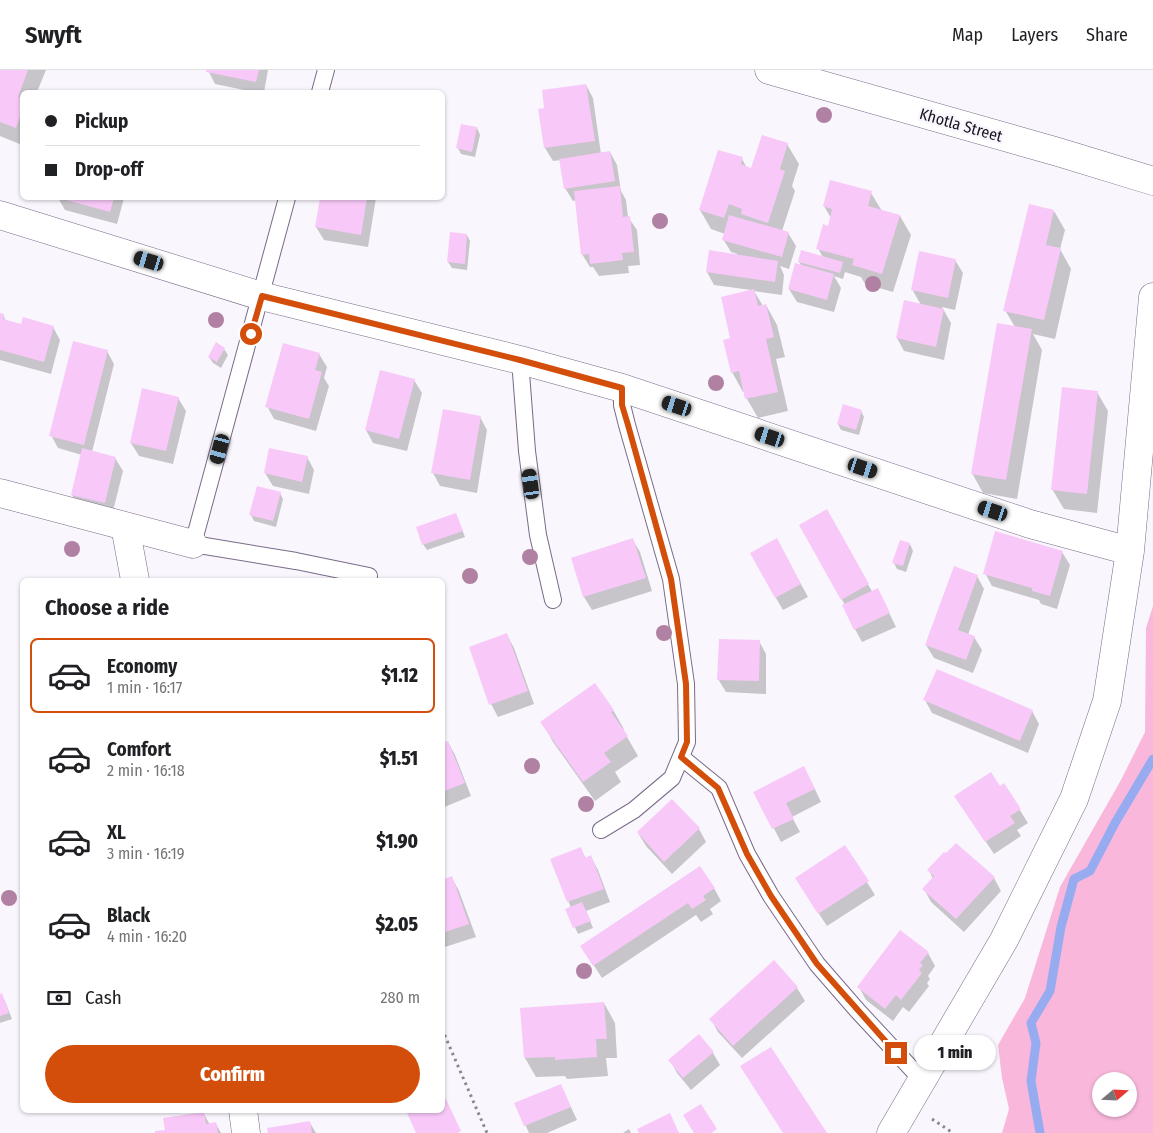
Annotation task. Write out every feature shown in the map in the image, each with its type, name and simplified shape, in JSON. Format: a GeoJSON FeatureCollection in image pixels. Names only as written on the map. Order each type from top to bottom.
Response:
{"type":"FeatureCollection","features":[{"type":"Feature","properties":{"kind":"street","name":"Khotla Street"},"geometry":{"type":"LineString","coordinates":[[769,70],[1153,181]]}},
{"type":"Feature","properties":{"kind":"street"},"geometry":{"type":"LineString","coordinates":[[0,215],[262,296],[520,360],[622,388],[1030,524],[1130,551]]}},
{"type":"Feature","properties":{"kind":"street"},"geometry":{"type":"LineString","coordinates":[[891,1133],[1004,940],[1074,799],[1107,701],[1130,551],[1153,297]]}},
{"type":"Feature","properties":{"kind":"street"},"geometry":{"type":"LineString","coordinates":[[0,493],[193,544]]}},
{"type":"Feature","properties":{"kind":"street"},"geometry":{"type":"LineString","coordinates":[[125,526],[135,578]]}},
{"type":"Feature","properties":{"kind":"street"},"geometry":{"type":"LineString","coordinates":[[243,1113],[246,1133]]}},
{"type":"Feature","properties":{"kind":"lane"},"geometry":{"type":"LineString","coordinates":[[321,90],[326,70]]}},
{"type":"Feature","properties":{"kind":"lane"},"geometry":{"type":"LineString","coordinates":[[287,200],[193,544],[296,561],[368,576]]}},
{"type":"Feature","properties":{"kind":"lane"},"geometry":{"type":"LineString","coordinates":[[520,360],[527,451],[538,535],[553,600]]}},
{"type":"Feature","properties":{"kind":"lane"},"geometry":{"type":"LineString","coordinates":[[601,830],[634,810],[672,778],[687,742],[686,684],[671,579],[622,405],[622,388]]}},
{"type":"Feature","properties":{"kind":"lane"},"geometry":{"type":"LineString","coordinates":[[681,757],[718,788],[747,854],[771,896],[817,964],[923,1081]]}},
{"type":"Feature","properties":{"kind":"path"},"geometry":{"type":"LineString","coordinates":[[445,1036],[487,1133]]}},
{"type":"Feature","properties":{"kind":"shaded area"},"geometry":{"type":"Polygon","coordinates":[[[1153,606],[1153,1133],[1002,1133],[1009,1109],[1002,1078],[998,1045],[1025,998],[1060,887],[1121,780],[1145,732],[1146,628],[1153,606]]]}},
{"type":"Feature","properties":{"kind":"building"},"geometry":{"type":"Polygon","coordinates":[[[0,70],[28,70],[18,97],[20,98],[20,117],[16,128],[0,122],[0,70]]]}},
{"type":"Feature","properties":{"kind":"building"},"geometry":{"type":"Polygon","coordinates":[[[206,70],[259,70],[256,82],[206,72],[206,70]]]}},
{"type":"Feature","properties":{"kind":"building"},"geometry":{"type":"Polygon","coordinates":[[[586,84],[595,141],[544,148],[538,109],[544,108],[542,90],[586,84]]]}},
{"type":"Feature","properties":{"kind":"building"},"geometry":{"type":"Polygon","coordinates":[[[461,124],[477,127],[472,152],[456,148],[461,124]]]}},
{"type":"Feature","properties":{"kind":"building"},"geometry":{"type":"Polygon","coordinates":[[[762,135],[788,143],[780,169],[785,171],[768,223],[741,214],[742,209],[729,204],[724,218],[699,210],[718,150],[743,157],[741,164],[751,168],[762,135]]]}},
{"type":"Feature","properties":{"kind":"building"},"geometry":{"type":"Polygon","coordinates":[[[610,151],[615,181],[564,189],[559,159],[610,151]]]}},
{"type":"Feature","properties":{"kind":"building"},"geometry":{"type":"Polygon","coordinates":[[[830,180],[872,191],[868,206],[900,215],[882,274],[852,265],[854,259],[816,249],[823,224],[828,226],[832,209],[823,206],[830,180]]]}},
{"type":"Feature","properties":{"kind":"building"},"geometry":{"type":"Polygon","coordinates":[[[620,186],[623,217],[630,216],[634,252],[622,253],[623,260],[590,264],[589,254],[581,255],[574,191],[620,186]]]}},
{"type":"Feature","properties":{"kind":"building"},"geometry":{"type":"Polygon","coordinates":[[[66,200],[113,200],[110,212],[66,200]]]}},
{"type":"Feature","properties":{"kind":"building"},"geometry":{"type":"Polygon","coordinates":[[[320,200],[367,200],[361,235],[315,227],[320,200]]]}},
{"type":"Feature","properties":{"kind":"building"},"geometry":{"type":"Polygon","coordinates":[[[1029,204],[1054,210],[1046,245],[1061,248],[1044,320],[1003,311],[1029,204]]]}},
{"type":"Feature","properties":{"kind":"building"},"geometry":{"type":"Polygon","coordinates":[[[729,215],[789,232],[782,257],[722,240],[729,215]]]}},
{"type":"Feature","properties":{"kind":"building"},"geometry":{"type":"Polygon","coordinates":[[[450,232],[467,234],[465,264],[447,262],[450,232]]]}},
{"type":"Feature","properties":{"kind":"building"},"geometry":{"type":"Polygon","coordinates":[[[709,250],[778,261],[775,282],[706,272],[709,250]]]}},
{"type":"Feature","properties":{"kind":"building"},"geometry":{"type":"Polygon","coordinates":[[[801,250],[843,262],[840,273],[798,262],[801,250]]]}},
{"type":"Feature","properties":{"kind":"building"},"geometry":{"type":"Polygon","coordinates":[[[919,251],[956,259],[948,298],[911,290],[919,251]]]}},
{"type":"Feature","properties":{"kind":"building"},"geometry":{"type":"Polygon","coordinates":[[[795,263],[834,274],[827,300],[788,289],[795,263]]]}},
{"type":"Feature","properties":{"kind":"building"},"geometry":{"type":"Polygon","coordinates":[[[754,289],[758,306],[766,304],[774,337],[766,339],[778,392],[745,399],[739,371],[731,373],[723,340],[730,338],[721,297],[754,289]]]}},
{"type":"Feature","properties":{"kind":"building"},"geometry":{"type":"Polygon","coordinates":[[[904,300],[944,309],[936,347],[896,338],[904,300]]]}},
{"type":"Feature","properties":{"kind":"building"},"geometry":{"type":"Polygon","coordinates":[[[0,313],[4,314],[3,319],[21,324],[23,317],[54,326],[44,362],[0,350],[0,313]]]}},
{"type":"Feature","properties":{"kind":"building"},"geometry":{"type":"Polygon","coordinates":[[[997,323],[1032,329],[1006,480],[971,474],[997,323]]]}},
{"type":"Feature","properties":{"kind":"building"},"geometry":{"type":"Polygon","coordinates":[[[73,341],[108,350],[84,445],[49,436],[73,341]]]}},
{"type":"Feature","properties":{"kind":"building"},"geometry":{"type":"Polygon","coordinates":[[[216,342],[225,348],[217,362],[208,357],[216,342]]]}},
{"type":"Feature","properties":{"kind":"building"},"geometry":{"type":"Polygon","coordinates":[[[283,343],[320,353],[315,370],[322,372],[309,419],[265,407],[283,343]]]}},
{"type":"Feature","properties":{"kind":"building"},"geometry":{"type":"Polygon","coordinates":[[[380,370],[415,379],[399,439],[365,430],[380,370]]]}},
{"type":"Feature","properties":{"kind":"building"},"geometry":{"type":"Polygon","coordinates":[[[1062,387],[1098,391],[1087,494],[1051,490],[1062,387]]]}},
{"type":"Feature","properties":{"kind":"building"},"geometry":{"type":"Polygon","coordinates":[[[142,388],[179,397],[166,451],[130,443],[142,388]]]}},
{"type":"Feature","properties":{"kind":"building"},"geometry":{"type":"Polygon","coordinates":[[[843,404],[862,410],[856,430],[837,424],[843,404]]]}},
{"type":"Feature","properties":{"kind":"building"},"geometry":{"type":"Polygon","coordinates":[[[443,409],[481,416],[470,480],[431,473],[443,409]]]}},
{"type":"Feature","properties":{"kind":"building"},"geometry":{"type":"Polygon","coordinates":[[[82,448],[116,457],[105,503],[71,495],[82,448]]]}},
{"type":"Feature","properties":{"kind":"building"},"geometry":{"type":"Polygon","coordinates":[[[269,448],[308,456],[302,482],[264,473],[269,448]]]}},
{"type":"Feature","properties":{"kind":"building"},"geometry":{"type":"Polygon","coordinates":[[[257,486],[281,492],[273,521],[249,515],[257,486]]]}},
{"type":"Feature","properties":{"kind":"building"},"geometry":{"type":"Polygon","coordinates":[[[827,509],[869,584],[841,600],[799,525],[827,509]]]}},
{"type":"Feature","properties":{"kind":"building"},"geometry":{"type":"Polygon","coordinates":[[[456,513],[463,531],[422,545],[416,527],[456,513]]]}},
{"type":"Feature","properties":{"kind":"building"},"geometry":{"type":"Polygon","coordinates":[[[995,531],[1063,551],[1050,596],[1032,591],[1032,588],[983,574],[995,531]]]}},
{"type":"Feature","properties":{"kind":"building"},"geometry":{"type":"Polygon","coordinates":[[[633,538],[646,578],[583,597],[571,558],[633,538]]]}},
{"type":"Feature","properties":{"kind":"building"},"geometry":{"type":"Polygon","coordinates":[[[777,538],[801,584],[775,598],[750,553],[777,538]]]}},
{"type":"Feature","properties":{"kind":"building"},"geometry":{"type":"Polygon","coordinates":[[[900,540],[910,543],[903,566],[892,563],[900,540]]]}},
{"type":"Feature","properties":{"kind":"building"},"geometry":{"type":"Polygon","coordinates":[[[954,566],[978,575],[958,630],[975,636],[966,660],[925,645],[954,566]]]}},
{"type":"Feature","properties":{"kind":"building"},"geometry":{"type":"Polygon","coordinates":[[[878,588],[890,613],[854,630],[842,605],[878,588]]]}},
{"type":"Feature","properties":{"kind":"building"},"geometry":{"type":"Polygon","coordinates":[[[507,633],[528,691],[489,705],[469,647],[507,633]]]}},
{"type":"Feature","properties":{"kind":"building"},"geometry":{"type":"Polygon","coordinates":[[[719,639],[760,640],[759,681],[717,680],[719,639]]]}},
{"type":"Feature","properties":{"kind":"building"},"geometry":{"type":"Polygon","coordinates":[[[937,669],[1033,710],[1020,741],[923,700],[937,669]]]}},
{"type":"Feature","properties":{"kind":"building"},"geometry":{"type":"Polygon","coordinates":[[[595,683],[614,710],[611,712],[628,736],[604,753],[611,762],[583,782],[540,722],[595,683]]]}},
{"type":"Feature","properties":{"kind":"building"},"geometry":{"type":"Polygon","coordinates":[[[448,741],[465,783],[445,791],[445,742],[448,741]]]}},
{"type":"Feature","properties":{"kind":"building"},"geometry":{"type":"Polygon","coordinates":[[[804,766],[815,789],[786,803],[794,819],[772,829],[753,792],[804,766]]]}},
{"type":"Feature","properties":{"kind":"building"},"geometry":{"type":"Polygon","coordinates":[[[991,772],[1000,786],[1004,783],[1021,809],[1010,816],[1015,823],[985,842],[954,796],[991,772]]]}},
{"type":"Feature","properties":{"kind":"building"},"geometry":{"type":"Polygon","coordinates":[[[672,799],[700,828],[664,862],[637,832],[672,799]]]}},
{"type":"Feature","properties":{"kind":"building"},"geometry":{"type":"Polygon","coordinates":[[[956,843],[995,877],[956,919],[922,889],[934,876],[927,870],[944,852],[946,853],[956,843]]]}},
{"type":"Feature","properties":{"kind":"building"},"geometry":{"type":"Polygon","coordinates":[[[845,845],[869,881],[818,914],[795,878],[845,845]]]}},
{"type":"Feature","properties":{"kind":"building"},"geometry":{"type":"Polygon","coordinates":[[[581,847],[585,858],[591,855],[604,889],[567,902],[550,859],[581,847]]]}},
{"type":"Feature","properties":{"kind":"building"},"geometry":{"type":"Polygon","coordinates":[[[700,866],[715,888],[703,896],[706,900],[692,909],[688,903],[593,966],[580,946],[700,866]]]}},
{"type":"Feature","properties":{"kind":"building"},"geometry":{"type":"Polygon","coordinates":[[[452,876],[469,924],[445,932],[445,879],[452,876]]]}},
{"type":"Feature","properties":{"kind":"building"},"geometry":{"type":"Polygon","coordinates":[[[582,902],[591,921],[573,928],[565,909],[582,902]]]}},
{"type":"Feature","properties":{"kind":"building"},"geometry":{"type":"Polygon","coordinates":[[[900,930],[929,952],[920,963],[923,965],[919,970],[922,973],[901,1000],[896,995],[885,1009],[857,987],[900,930]]]}},
{"type":"Feature","properties":{"kind":"building"},"geometry":{"type":"Polygon","coordinates":[[[774,960],[798,987],[733,1046],[709,1019],[774,960]]]}},
{"type":"Feature","properties":{"kind":"building"},"geometry":{"type":"Polygon","coordinates":[[[2,993],[9,1013],[0,1016],[0,994],[2,993]]]}},
{"type":"Feature","properties":{"kind":"building"},"geometry":{"type":"Polygon","coordinates":[[[604,1002],[607,1039],[596,1039],[597,1057],[555,1060],[555,1057],[524,1058],[520,1008],[604,1002]]]}},
{"type":"Feature","properties":{"kind":"building"},"geometry":{"type":"Polygon","coordinates":[[[699,1034],[714,1052],[683,1078],[668,1060],[699,1034]]]}},
{"type":"Feature","properties":{"kind":"building"},"geometry":{"type":"Polygon","coordinates":[[[771,1047],[827,1133],[783,1133],[740,1066],[771,1047]]]}},
{"type":"Feature","properties":{"kind":"building"},"geometry":{"type":"Polygon","coordinates":[[[561,1084],[571,1107],[524,1126],[514,1103],[561,1084]]]}},
{"type":"Feature","properties":{"kind":"building"},"geometry":{"type":"Polygon","coordinates":[[[445,1097],[461,1131],[457,1133],[416,1133],[407,1113],[445,1113],[445,1097]]]}},
{"type":"Feature","properties":{"kind":"building"},"geometry":{"type":"Polygon","coordinates":[[[701,1104],[717,1129],[711,1133],[694,1133],[683,1115],[701,1104]]]}},
{"type":"Feature","properties":{"kind":"building"},"geometry":{"type":"Polygon","coordinates":[[[204,1113],[206,1124],[216,1122],[218,1133],[155,1133],[155,1131],[165,1130],[163,1118],[204,1113]]]}},
{"type":"Feature","properties":{"kind":"building"},"geometry":{"type":"Polygon","coordinates":[[[670,1113],[679,1133],[639,1133],[637,1129],[670,1113]]]}},
{"type":"Feature","properties":{"kind":"building"},"geometry":{"type":"Polygon","coordinates":[[[310,1121],[312,1133],[268,1133],[267,1128],[310,1121]]]}},
{"type":"Feature","properties":{"kind":"waterway"},"geometry":{"type":"LineString","coordinates":[[1040,1133],[1031,1081],[1036,1043],[1031,1023],[1050,991],[1061,927],[1074,879],[1090,871],[1115,823],[1153,759]]}},
{"type":"Feature","properties":{"kind":"route"},"geometry":{"type":"LineString","coordinates":[[251,334],[262,296],[520,360],[622,388],[622,405],[671,579],[686,684],[687,742],[681,757],[718,788],[747,854],[771,896],[817,964],[896,1053]]}}]}
